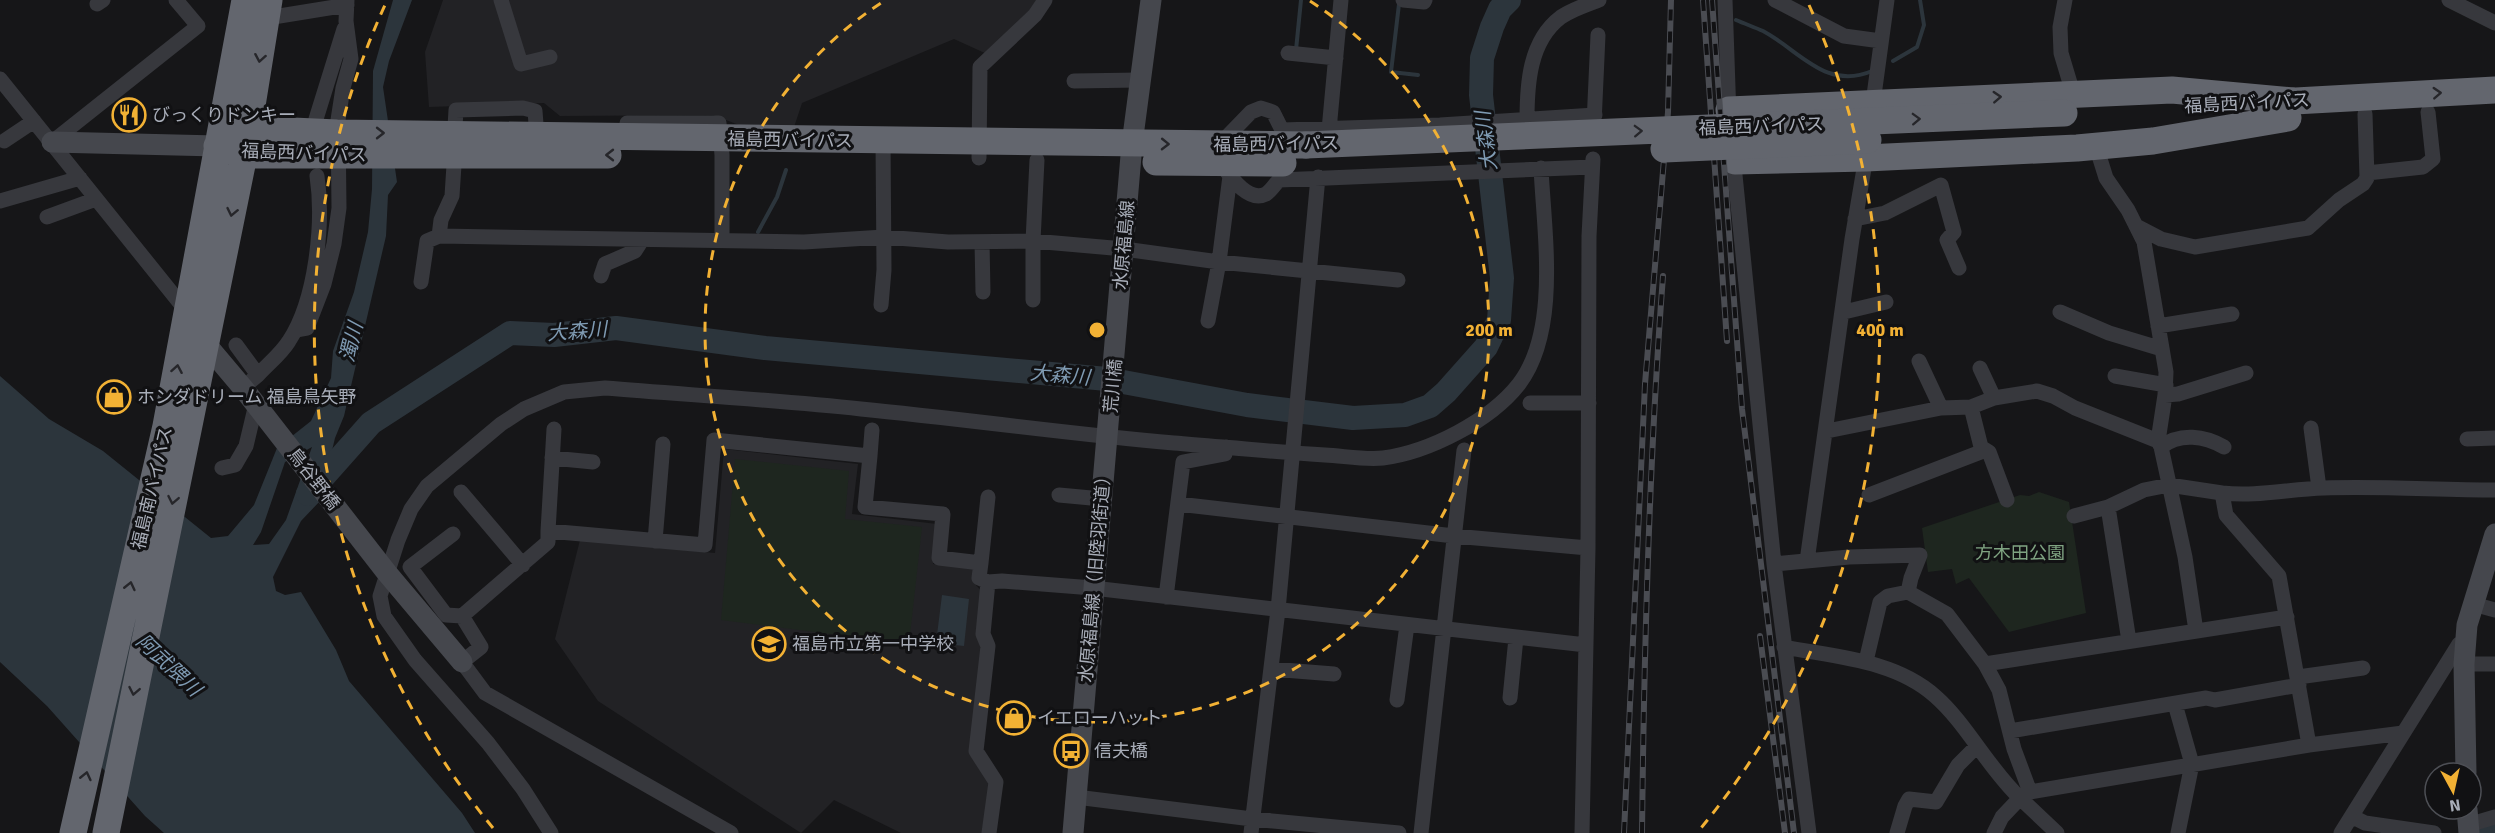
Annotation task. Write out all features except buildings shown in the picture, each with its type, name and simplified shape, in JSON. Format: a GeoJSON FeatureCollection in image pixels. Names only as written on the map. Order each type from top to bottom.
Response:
{"type":"FeatureCollection","features":[{"type":"Feature","properties":{"kind":"highway","name":"福島南バイパス"},"geometry":{"type":"LineString","coordinates":[[106,833],[175,434],[186,309],[245,0]]}},
{"type":"Feature","properties":{"kind":"highway","name":"福島南バイパス"},"geometry":{"type":"LineString","coordinates":[[74,833],[175,434],[205,343],[246,142],[268,9]]}},
{"type":"Feature","properties":{"kind":"highway"},"geometry":{"type":"LineString","coordinates":[[1729,114],[1872,107],[2067,112],[2172,90],[2291,110]]}},
{"type":"Feature","properties":{"kind":"highway","name":"福島西バイパス"},"geometry":{"type":"LineString","coordinates":[[2291,110],[2495,90]]}},
{"type":"Feature","properties":{"kind":"highway","name":"福島西バイパス"},"geometry":{"type":"LineString","coordinates":[[217,146],[246,142],[336,139],[414,143],[1131,153],[1223,162],[1311,162],[1747,146],[2067,112],[2291,110],[2365,114],[2495,109]]}},
{"type":"Feature","properties":{"kind":"highway"},"geometry":{"type":"LineString","coordinates":[[1734,158],[2096,146],[2153,141],[2291,110]]}},
{"type":"Feature","properties":{"kind":"highway","name":"福島西バイパス"},"geometry":{"type":"LineString","coordinates":[[980,150],[1037,160],[1131,153]]}},
{"type":"Feature","properties":{"kind":"street"},"geometry":{"type":"LineString","coordinates":[[52,142],[198,26],[176,0]]}},
{"type":"Feature","properties":{"kind":"street"},"geometry":{"type":"LineString","coordinates":[[501,0],[521,64],[550,57]]}},
{"type":"Feature","properties":{"kind":"street"},"geometry":{"type":"LineString","coordinates":[[980,150],[980,67],[1035,15],[1045,0]]}},
{"type":"Feature","properties":{"kind":"street","name":"水原福島線"},"geometry":{"type":"LineString","coordinates":[[1116,346],[1131,153],[1151,0]]}},
{"type":"Feature","properties":{"kind":"street"},"geometry":{"type":"LineString","coordinates":[[1329,130],[1341,0]]}},
{"type":"Feature","properties":{"kind":"street"},"geometry":{"type":"LineString","coordinates":[[1403,0],[1424,2],[1425,0]]}},
{"type":"Feature","properties":{"kind":"street"},"geometry":{"type":"LineString","coordinates":[[1527,120],[1527,86],[1533,58],[1544,36],[1561,17],[1599,0]]}},
{"type":"Feature","properties":{"kind":"street"},"geometry":{"type":"LineString","coordinates":[[1725,0],[1729,114]]}},
{"type":"Feature","properties":{"kind":"street"},"geometry":{"type":"LineString","coordinates":[[1775,0],[1844,36],[1881,41]]}},
{"type":"Feature","properties":{"kind":"street"},"geometry":{"type":"LineString","coordinates":[[1872,107],[1887,0]]}},
{"type":"Feature","properties":{"kind":"street"},"geometry":{"type":"LineString","coordinates":[[2065,0],[2060,27],[2067,112]]}},
{"type":"Feature","properties":{"kind":"street"},"geometry":{"type":"LineString","coordinates":[[2449,0],[2495,23]]}},
{"type":"Feature","properties":{"kind":"street"},"geometry":{"type":"LineString","coordinates":[[268,9],[347,9]]}},
{"type":"Feature","properties":{"kind":"street"},"geometry":{"type":"LineString","coordinates":[[336,139],[343,88],[351,59],[347,9]]}},
{"type":"Feature","properties":{"kind":"street"},"geometry":{"type":"LineString","coordinates":[[296,330],[307,328],[324,284],[334,244],[339,208],[336,139],[347,9]]}},
{"type":"Feature","properties":{"kind":"street"},"geometry":{"type":"LineString","coordinates":[[1208,321],[1219,262],[1223,162],[1251,112],[1261,108],[1273,112],[1282,130],[1594,119],[1598,35]]}},
{"type":"Feature","properties":{"kind":"street"},"geometry":{"type":"LineString","coordinates":[[1288,53],[1336,58]]}},
{"type":"Feature","properties":{"kind":"street"},"geometry":{"type":"LineString","coordinates":[[0,79],[186,309],[205,343]]}},
{"type":"Feature","properties":{"kind":"street"},"geometry":{"type":"LineString","coordinates":[[1074,81],[1139,80]]}},
{"type":"Feature","properties":{"kind":"street"},"geometry":{"type":"LineString","coordinates":[[2367,173],[2423,167],[2433,159],[2428,112]]}},
{"type":"Feature","properties":{"kind":"street"},"geometry":{"type":"LineString","coordinates":[[2136,226],[2161,239],[2195,247],[2308,228],[2339,200],[2363,184],[2367,173],[2365,114]]}},
{"type":"Feature","properties":{"kind":"street"},"geometry":{"type":"LineString","coordinates":[[4,141],[34,121]]}},
{"type":"Feature","properties":{"kind":"street"},"geometry":{"type":"LineString","coordinates":[[455,124],[719,123],[722,147],[722,241]]}},
{"type":"Feature","properties":{"kind":"street"},"geometry":{"type":"LineString","coordinates":[[52,142],[217,146]]}},
{"type":"Feature","properties":{"kind":"street"},"geometry":{"type":"LineString","coordinates":[[2096,146],[2106,178],[2128,210],[2144,242],[2163,348],[2165,390],[2160,444],[2185,557],[2196,631]]}},
{"type":"Feature","properties":{"kind":"street"},"geometry":{"type":"LineString","coordinates":[[881,305],[884,237],[883,150]]}},
{"type":"Feature","properties":{"kind":"street"},"geometry":{"type":"LineString","coordinates":[[1807,561],[1844,312],[1855,219],[1867,152]]}},
{"type":"Feature","properties":{"kind":"street"},"geometry":{"type":"LineString","coordinates":[[1734,158],[1774,564],[1809,833]]}},
{"type":"Feature","properties":{"kind":"street"},"geometry":{"type":"LineString","coordinates":[[1033,300],[1037,160]]}},
{"type":"Feature","properties":{"kind":"street"},"geometry":{"type":"LineString","coordinates":[[1252,826],[1278,610],[1310,272],[1311,162],[1455,173],[1593,163],[1588,236],[1588,548],[1582,833]]}},
{"type":"Feature","properties":{"kind":"street"},"geometry":{"type":"LineString","coordinates":[[439,236],[441,220],[452,196],[454,165]]}},
{"type":"Feature","properties":{"kind":"street"},"geometry":{"type":"LineString","coordinates":[[551,833],[523,789],[488,743],[415,660],[384,616],[380,596],[411,509],[427,486],[501,424],[524,409],[564,392],[605,388],[1109,431],[1226,447],[1293,449],[1381,458],[1405,453],[1439,440],[1496,409],[1520,383],[1534,358],[1541,336],[1546,297],[1535,168]]}},
{"type":"Feature","properties":{"kind":"street"},"geometry":{"type":"LineString","coordinates":[[222,468],[235,465],[246,446],[255,396],[296,330],[307,300],[320,226],[321,201],[317,176]]}},
{"type":"Feature","properties":{"kind":"street"},"geometry":{"type":"LineString","coordinates":[[0,201],[80,178]]}},
{"type":"Feature","properties":{"kind":"street"},"geometry":{"type":"LineString","coordinates":[[1855,219],[1885,213],[1941,184],[1954,232],[1947,240],[1959,268]]}},
{"type":"Feature","properties":{"kind":"street"},"geometry":{"type":"LineString","coordinates":[[47,217],[96,199]]}},
{"type":"Feature","properties":{"kind":"street"},"geometry":{"type":"LineString","coordinates":[[421,282],[428,241],[439,236],[804,242],[884,237],[1033,242],[1124,249],[1219,262],[1398,280]]}},
{"type":"Feature","properties":{"kind":"street"},"geometry":{"type":"LineString","coordinates":[[602,276],[605,264],[634,251],[642,240]]}},
{"type":"Feature","properties":{"kind":"street"},"geometry":{"type":"LineString","coordinates":[[982,242],[983,292]]}},
{"type":"Feature","properties":{"kind":"street"},"geometry":{"type":"LineString","coordinates":[[1844,312],[1886,302]]}},
{"type":"Feature","properties":{"kind":"street"},"geometry":{"type":"LineString","coordinates":[[2060,312],[2109,333],[2163,348]]}},
{"type":"Feature","properties":{"kind":"street"},"geometry":{"type":"LineString","coordinates":[[2158,326],[2232,314]]}},
{"type":"Feature","properties":{"kind":"street","name":"鳥谷野橋"},"geometry":{"type":"LineString","coordinates":[[205,343],[255,396],[387,573],[462,662]]}},
{"type":"Feature","properties":{"kind":"street"},"geometry":{"type":"LineString","coordinates":[[236,345],[255,396]]}},
{"type":"Feature","properties":{"kind":"street","name":"荒川橋"},"geometry":{"type":"LineString","coordinates":[[1109,431],[1116,346]]}},
{"type":"Feature","properties":{"kind":"street"},"geometry":{"type":"LineString","coordinates":[[1919,361],[1941,408]]}},
{"type":"Feature","properties":{"kind":"street"},"geometry":{"type":"LineString","coordinates":[[1980,368],[1994,398]]}},
{"type":"Feature","properties":{"kind":"street"},"geometry":{"type":"LineString","coordinates":[[2115,376],[2178,394],[2246,373]]}},
{"type":"Feature","properties":{"kind":"street"},"geometry":{"type":"LineString","coordinates":[[1827,431],[1941,408],[1971,407],[1994,398],[2037,391],[2054,396],[2075,408],[2160,444],[2171,439],[2204,437],[2224,447]]}},
{"type":"Feature","properties":{"kind":"street"},"geometry":{"type":"LineString","coordinates":[[1530,403],[1588,404]]}},
{"type":"Feature","properties":{"kind":"street"},"geometry":{"type":"LineString","coordinates":[[1971,407],[1981,447],[1989,452],[2007,500]]}},
{"type":"Feature","properties":{"kind":"street"},"geometry":{"type":"LineString","coordinates":[[2311,428],[2319,488]]}},
{"type":"Feature","properties":{"kind":"street"},"geometry":{"type":"LineString","coordinates":[[453,534],[410,567],[446,615],[462,616],[548,542],[554,429]]}},
{"type":"Feature","properties":{"kind":"street"},"geometry":{"type":"LineString","coordinates":[[872,430],[865,507],[943,514],[939,558],[981,563]]}},
{"type":"Feature","properties":{"kind":"street","name":"水原福島線（旧陸羽街道）"},"geometry":{"type":"LineString","coordinates":[[1073,833],[1093,588],[1109,431]]}},
{"type":"Feature","properties":{"kind":"street"},"geometry":{"type":"LineString","coordinates":[[2467,439],[2495,438]]}},
{"type":"Feature","properties":{"kind":"street"},"geometry":{"type":"LineString","coordinates":[[548,531],[705,546],[714,440],[870,456]]}},
{"type":"Feature","properties":{"kind":"street"},"geometry":{"type":"LineString","coordinates":[[655,541],[663,444]]}},
{"type":"Feature","properties":{"kind":"street"},"geometry":{"type":"LineString","coordinates":[[1166,597],[1183,462],[1225,454],[1226,447]]}},
{"type":"Feature","properties":{"kind":"street"},"geometry":{"type":"LineString","coordinates":[[1421,833],[1464,450]]}},
{"type":"Feature","properties":{"kind":"street"},"geometry":{"type":"LineString","coordinates":[[1869,495],[1986,450]]}},
{"type":"Feature","properties":{"kind":"street"},"geometry":{"type":"LineString","coordinates":[[552,458],[593,462]]}},
{"type":"Feature","properties":{"kind":"street"},"geometry":{"type":"LineString","coordinates":[[2074,516],[2108,507],[2144,490],[2169,484],[2246,495],[2319,488],[2495,490]]}},
{"type":"Feature","properties":{"kind":"street"},"geometry":{"type":"LineString","coordinates":[[461,492],[523,564]]}},
{"type":"Feature","properties":{"kind":"street"},"geometry":{"type":"LineString","coordinates":[[2223,493],[2226,515],[2280,576],[2310,745]]}},
{"type":"Feature","properties":{"kind":"street"},"geometry":{"type":"LineString","coordinates":[[1059,495],[1102,499]]}},
{"type":"Feature","properties":{"kind":"street"},"geometry":{"type":"LineString","coordinates":[[988,497],[979,578],[988,582],[1093,588],[1586,645]]}},
{"type":"Feature","properties":{"kind":"street"},"geometry":{"type":"LineString","coordinates":[[1178,504],[1454,536],[1588,548]]}},
{"type":"Feature","properties":{"kind":"street"},"geometry":{"type":"LineString","coordinates":[[2108,507],[2129,641]]}},
{"type":"Feature","properties":{"kind":"street"},"geometry":{"type":"LineString","coordinates":[[2466,761],[2464,664],[2467,625],[2495,534]]}},
{"type":"Feature","properties":{"kind":"street"},"geometry":{"type":"LineString","coordinates":[[1774,564],[1849,557],[1920,555],[1908,592]]}},
{"type":"Feature","properties":{"kind":"street"},"geometry":{"type":"LineString","coordinates":[[988,582],[983,634],[988,646],[976,751],[996,782],[990,833]]}},
{"type":"Feature","properties":{"kind":"street"},"geometry":{"type":"LineString","coordinates":[[1866,662],[1880,602],[1888,596],[1908,592],[1947,614],[1985,664],[1999,690],[2025,795]]}},
{"type":"Feature","properties":{"kind":"street"},"geometry":{"type":"LineString","coordinates":[[2473,604],[2495,610]]}},
{"type":"Feature","properties":{"kind":"street"},"geometry":{"type":"LineString","coordinates":[[462,616],[481,647],[462,662],[485,693],[731,833]]}},
{"type":"Feature","properties":{"kind":"street"},"geometry":{"type":"LineString","coordinates":[[1985,664],[2287,617]]}},
{"type":"Feature","properties":{"kind":"street"},"geometry":{"type":"LineString","coordinates":[[1397,699],[1407,626]]}},
{"type":"Feature","properties":{"kind":"street"},"geometry":{"type":"LineString","coordinates":[[1510,698],[1516,638]]}},
{"type":"Feature","properties":{"kind":"street"},"geometry":{"type":"LineString","coordinates":[[2341,833],[2353,818],[2459,644],[2466,642]]}},
{"type":"Feature","properties":{"kind":"street"},"geometry":{"type":"LineString","coordinates":[[1784,647],[1866,662],[1889,669],[1936,696],[1977,746],[2002,782],[2025,795],[2056,833]]}},
{"type":"Feature","properties":{"kind":"street"},"geometry":{"type":"LineString","coordinates":[[2464,664],[2495,664]]}},
{"type":"Feature","properties":{"kind":"street"},"geometry":{"type":"LineString","coordinates":[[2010,731],[2206,698],[2215,700],[2364,668]]}},
{"type":"Feature","properties":{"kind":"street"},"geometry":{"type":"LineString","coordinates":[[1271,669],[1334,674]]}},
{"type":"Feature","properties":{"kind":"street"},"geometry":{"type":"LineString","coordinates":[[2175,704],[2192,764],[2178,833]]}},
{"type":"Feature","properties":{"kind":"street"},"geometry":{"type":"LineString","coordinates":[[1994,833],[2002,817],[2025,795],[2192,764],[2403,733]]}},
{"type":"Feature","properties":{"kind":"street"},"geometry":{"type":"LineString","coordinates":[[1897,833],[1905,806],[1910,799],[1936,802],[1958,765],[1977,746]]}},
{"type":"Feature","properties":{"kind":"street"},"geometry":{"type":"LineString","coordinates":[[1076,797],[1252,826],[1399,833]]}},
{"type":"Feature","properties":{"kind":"street"},"geometry":{"type":"LineString","coordinates":[[2468,825],[2495,817]]}},
{"type":"Feature","properties":{"kind":"street"},"geometry":{"type":"LineString","coordinates":[[2353,818],[2365,823],[2434,833]]}},
{"type":"Feature","properties":{"kind":"shaded area"},"geometry":{"type":"Polygon","coordinates":[[[443,0],[1039,0],[1033,11],[987,54],[954,39],[802,103],[794,127],[739,125],[713,115],[560,116],[544,103],[429,107],[425,52],[443,0]]]}},
{"type":"Feature","properties":{"kind":"shaded area","name":"福島市立第一中学校"},"geometry":{"type":"Polygon","coordinates":[[[724,449],[858,464],[852,514],[937,524],[933,564],[973,568],[976,585],[982,592],[982,648],[971,755],[990,780],[982,833],[901,833],[834,800],[801,833],[598,701],[555,639],[580,540],[715,553],[724,449]]]}},
{"type":"Feature","properties":{"kind":"green space"},"geometry":{"type":"Polygon","coordinates":[[[735,459],[849,471],[845,519],[922,527],[909,644],[721,620],[735,459]]]}},
{"type":"Feature","properties":{"kind":"green space","name":"方木田公園"},"geometry":{"type":"Polygon","coordinates":[[[2039,492],[2069,502],[2086,613],[2009,632],[1969,578],[1956,584],[1952,569],[1928,572],[1922,528],[2020,495],[2029,496],[2039,492]]]}},
{"type":"Feature","properties":{"kind":"water"},"geometry":{"type":"Polygon","coordinates":[[[393,0],[412,0],[389,61],[383,87],[397,182],[388,195],[386,236],[344,416],[335,438],[320,501],[301,521],[273,577],[276,591],[285,595],[301,592],[336,650],[349,681],[462,813],[475,833],[164,833],[145,816],[47,706],[0,662],[0,376],[49,419],[103,451],[211,538],[228,536],[254,505],[277,448],[311,421],[331,378],[333,351],[354,292],[368,232],[372,189],[373,71],[393,0]],[[312,447],[285,462],[261,532],[253,545],[269,544],[286,520],[312,447]]]}},
{"type":"Feature","properties":{"kind":"water"},"geometry":{"type":"Polygon","coordinates":[[[942,595],[969,599],[964,646],[936,643],[942,595]]]}},
{"type":"Feature","properties":{"kind":"waterway"},"geometry":{"type":"LineString","coordinates":[[1296,50],[1301,0]]}},
{"type":"Feature","properties":{"kind":"waterway","name":"大森川"},"geometry":{"type":"LineString","coordinates":[[308,494],[371,423],[510,333],[554,335],[616,328],[765,348],[1107,379],[1247,405],[1353,418],[1405,415],[1430,406],[1446,392],[1486,347],[1499,320],[1502,278],[1481,95],[1482,58],[1500,9],[1509,0]]}},
{"type":"Feature","properties":{"kind":"waterway"},"geometry":{"type":"LineString","coordinates":[[1893,61],[1917,47],[1924,25],[1920,0]]}},
{"type":"Feature","properties":{"kind":"waterway"},"geometry":{"type":"LineString","coordinates":[[1399,4],[1391,72],[1418,75]]}},
{"type":"Feature","properties":{"kind":"waterway"},"geometry":{"type":"LineString","coordinates":[[1736,20],[1763,31],[1814,66],[1827,72],[1841,76],[1856,76],[1872,71]]}},
{"type":"Feature","properties":{"kind":"waterway"},"geometry":{"type":"LineString","coordinates":[[758,232],[777,197],[786,170]]}},
{"type":"Feature","properties":{"kind":"waterway"},"geometry":{"type":"LineString","coordinates":[[2481,833],[2495,827]]}},
{"type":"Feature","properties":{"kind":"railway"},"geometry":{"type":"LineString","coordinates":[[1624,833],[1645,384],[1668,112],[1671,0]]}},
{"type":"Feature","properties":{"kind":"railway"},"geometry":{"type":"LineString","coordinates":[[1703,0],[1727,341]]}},
{"type":"Feature","properties":{"kind":"railway"},"geometry":{"type":"LineString","coordinates":[[1712,0],[1742,409],[1794,833]]}},
{"type":"Feature","properties":{"kind":"railway"},"geometry":{"type":"LineString","coordinates":[[1642,833],[1648,554],[1663,276]]}},
{"type":"Feature","properties":{"kind":"railway"},"geometry":{"type":"LineString","coordinates":[[1760,636],[1785,833]]}},
{"type":"Feature","properties":{"kind":"place","name":"びっくりドンキー"},"geometry":{"type":"Point","coordinates":[129,115]}},
{"type":"Feature","properties":{"kind":"place","name":"ホンダドリーム 福島鳥矢野"},"geometry":{"type":"Point","coordinates":[114,397]}},
{"type":"Feature","properties":{"kind":"place","name":"福島市立第一中学校"},"geometry":{"type":"Point","coordinates":[769,644]}},
{"type":"Feature","properties":{"kind":"place","name":"イエローハット"},"geometry":{"type":"Point","coordinates":[1014,718]}},
{"type":"Feature","properties":{"kind":"place","name":"信夫橋"},"geometry":{"type":"Point","coordinates":[1071,751]}},
{"type":"Feature","properties":{"kind":"water label","name":"濁川"},"geometry":{"type":"Point","coordinates":[351,342]}},
{"type":"Feature","properties":{"kind":"water label","name":"阿武隈川"},"geometry":{"type":"Point","coordinates":[169,665]}}]}
